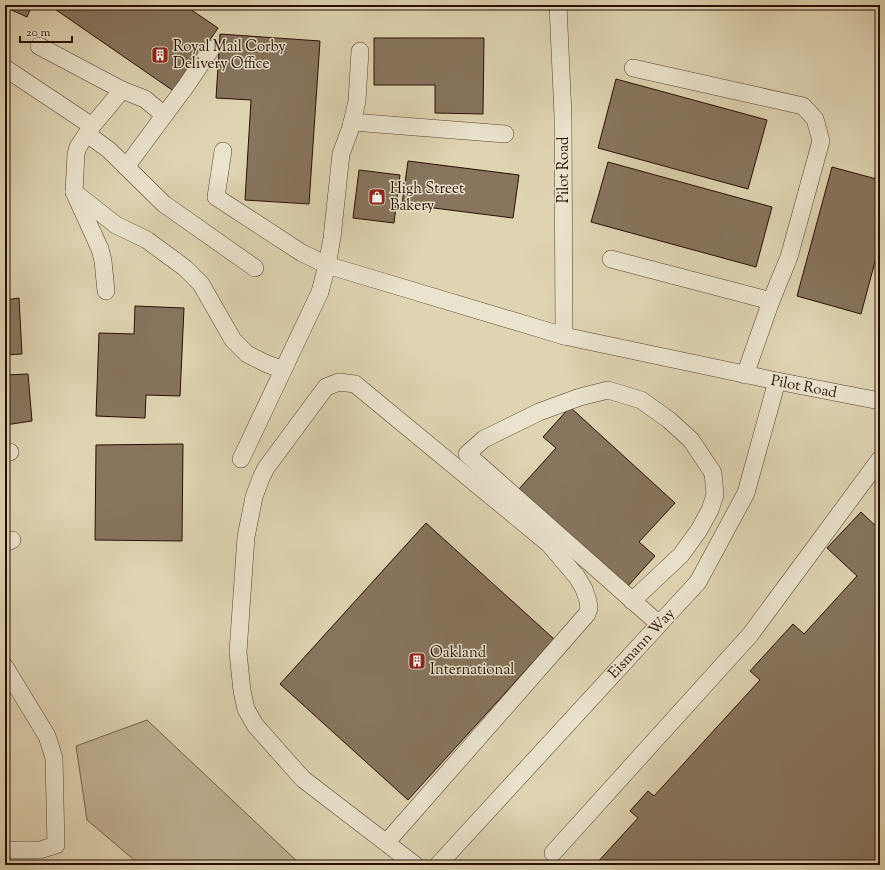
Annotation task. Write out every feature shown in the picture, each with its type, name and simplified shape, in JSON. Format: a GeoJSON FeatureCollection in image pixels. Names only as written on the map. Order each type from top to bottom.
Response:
{"type":"FeatureCollection","features":[{"type":"Feature","properties":{"kind":"street","name":"Pilot Road"},"geometry":{"type":"LineString","coordinates":[[558,5],[563,116],[564,336]]}},
{"type":"Feature","properties":{"kind":"street"},"geometry":{"type":"LineString","coordinates":[[39,46],[117,96],[145,99],[164,114]]}},
{"type":"Feature","properties":{"kind":"street"},"geometry":{"type":"LineString","coordinates":[[126,167],[211,49]]}},
{"type":"Feature","properties":{"kind":"street"},"geometry":{"type":"LineString","coordinates":[[241,459],[320,292],[332,238],[341,154],[352,122],[357,101],[360,51]]}},
{"type":"Feature","properties":{"kind":"street"},"geometry":{"type":"LineString","coordinates":[[5,68],[86,135],[108,150],[164,204],[255,268]]}},
{"type":"Feature","properties":{"kind":"street"},"geometry":{"type":"LineString","coordinates":[[633,68],[804,106],[815,118],[821,141],[789,256],[745,374]]}},
{"type":"Feature","properties":{"kind":"street"},"geometry":{"type":"LineString","coordinates":[[106,291],[103,261],[100,249],[74,192],[76,154],[86,135],[117,96]]}},
{"type":"Feature","properties":{"kind":"street"},"geometry":{"type":"LineString","coordinates":[[352,122],[505,134]]}},
{"type":"Feature","properties":{"kind":"street","name":"Pilot Road"},"geometry":{"type":"LineString","coordinates":[[222,151],[216,197],[302,253],[327,266],[564,336],[880,401]]}},
{"type":"Feature","properties":{"kind":"street"},"geometry":{"type":"LineString","coordinates":[[74,192],[116,225],[147,240],[185,268],[201,284],[233,340],[247,354],[264,363],[283,370]]}},
{"type":"Feature","properties":{"kind":"street"},"geometry":{"type":"LineString","coordinates":[[611,258],[771,301]]}},
{"type":"Feature","properties":{"kind":"street","name":"Eismann Way"},"geometry":{"type":"LineString","coordinates":[[438,865],[698,582],[746,492],[777,381]]}},
{"type":"Feature","properties":{"kind":"street"},"geometry":{"type":"LineString","coordinates":[[386,843],[588,614],[589,608],[584,589],[577,577],[549,544],[355,384],[339,382],[326,386],[266,468],[254,497],[246,537],[238,652],[242,691],[246,709],[255,725],[303,779],[386,843],[415,865]]}},
{"type":"Feature","properties":{"kind":"street"},"geometry":{"type":"LineString","coordinates":[[632,600],[681,555],[699,530],[710,510],[715,495],[713,473],[691,440],[669,420],[641,400],[608,390],[580,397],[539,412],[484,439],[467,454],[659,624]]}},
{"type":"Feature","properties":{"kind":"street"},"geometry":{"type":"LineString","coordinates":[[553,853],[750,635],[880,459]]}},
{"type":"Feature","properties":{"kind":"street"},"geometry":{"type":"LineString","coordinates":[[5,667],[47,736],[54,758],[56,846],[40,850],[5,850]]}},
{"type":"Feature","properties":{"kind":"shaded area"},"geometry":{"type":"Polygon","coordinates":[[[147,720],[301,865],[140,865],[87,820],[76,746],[147,720]]]}},
{"type":"Feature","properties":{"kind":"building"},"geometry":{"type":"Polygon","coordinates":[[[5,5],[32,5],[27,17],[5,7],[5,5]]]}},
{"type":"Feature","properties":{"kind":"building","name":"Royal Mail Corby Delivery Office"},"geometry":{"type":"Polygon","coordinates":[[[49,5],[184,5],[218,28],[175,92],[49,5]]]}},
{"type":"Feature","properties":{"kind":"building"},"geometry":{"type":"Polygon","coordinates":[[[220,34],[320,41],[309,204],[245,200],[251,100],[216,98],[220,34]]]}},
{"type":"Feature","properties":{"kind":"building"},"geometry":{"type":"Polygon","coordinates":[[[374,38],[484,38],[483,114],[435,113],[435,85],[374,85],[374,38]]]}},
{"type":"Feature","properties":{"kind":"building"},"geometry":{"type":"Polygon","coordinates":[[[616,79],[767,120],[748,189],[598,148],[616,79]]]}},
{"type":"Feature","properties":{"kind":"building"},"geometry":{"type":"Polygon","coordinates":[[[408,161],[519,175],[513,218],[402,204],[408,161]]]}},
{"type":"Feature","properties":{"kind":"building"},"geometry":{"type":"Polygon","coordinates":[[[608,162],[772,207],[756,267],[591,222],[608,162]]]}},
{"type":"Feature","properties":{"kind":"building"},"geometry":{"type":"Polygon","coordinates":[[[832,167],[880,180],[880,243],[861,314],[797,296],[832,167]]]}},
{"type":"Feature","properties":{"kind":"building","name":"High Street Bakery"},"geometry":{"type":"Polygon","coordinates":[[[359,170],[400,175],[394,223],[353,218],[359,170]]]}},
{"type":"Feature","properties":{"kind":"building"},"geometry":{"type":"Polygon","coordinates":[[[19,298],[22,354],[5,355],[5,300],[19,298]]]}},
{"type":"Feature","properties":{"kind":"building"},"geometry":{"type":"Polygon","coordinates":[[[135,306],[184,308],[180,396],[146,395],[145,418],[96,416],[99,333],[134,334],[135,306]]]}},
{"type":"Feature","properties":{"kind":"building"},"geometry":{"type":"Polygon","coordinates":[[[28,374],[32,421],[5,425],[5,375],[28,374]]]}},
{"type":"Feature","properties":{"kind":"building"},"geometry":{"type":"Polygon","coordinates":[[[570,407],[675,503],[639,542],[655,556],[627,587],[519,489],[556,448],[543,437],[570,407]]]}},
{"type":"Feature","properties":{"kind":"building"},"geometry":{"type":"Polygon","coordinates":[[[183,444],[182,541],[95,540],[96,445],[183,444]]]}},
{"type":"Feature","properties":{"kind":"building"},"geometry":{"type":"Polygon","coordinates":[[[861,512],[880,530],[880,865],[595,865],[638,818],[630,811],[648,791],[654,796],[760,680],[750,671],[793,624],[804,634],[857,576],[827,548],[861,512]]]}},
{"type":"Feature","properties":{"kind":"building","name":"Oakland International"},"geometry":{"type":"Polygon","coordinates":[[[426,523],[554,639],[408,800],[280,684],[426,523]]]}},
{"type":"Feature","properties":{"kind":"place","name":"Royal Mail Corby Delivery Office"},"geometry":{"type":"Point","coordinates":[160,55]}},
{"type":"Feature","properties":{"kind":"place","name":"High Street Bakery"},"geometry":{"type":"Point","coordinates":[377,197]}},
{"type":"Feature","properties":{"kind":"place","name":"Oakland International"},"geometry":{"type":"Point","coordinates":[417,661]}}]}
